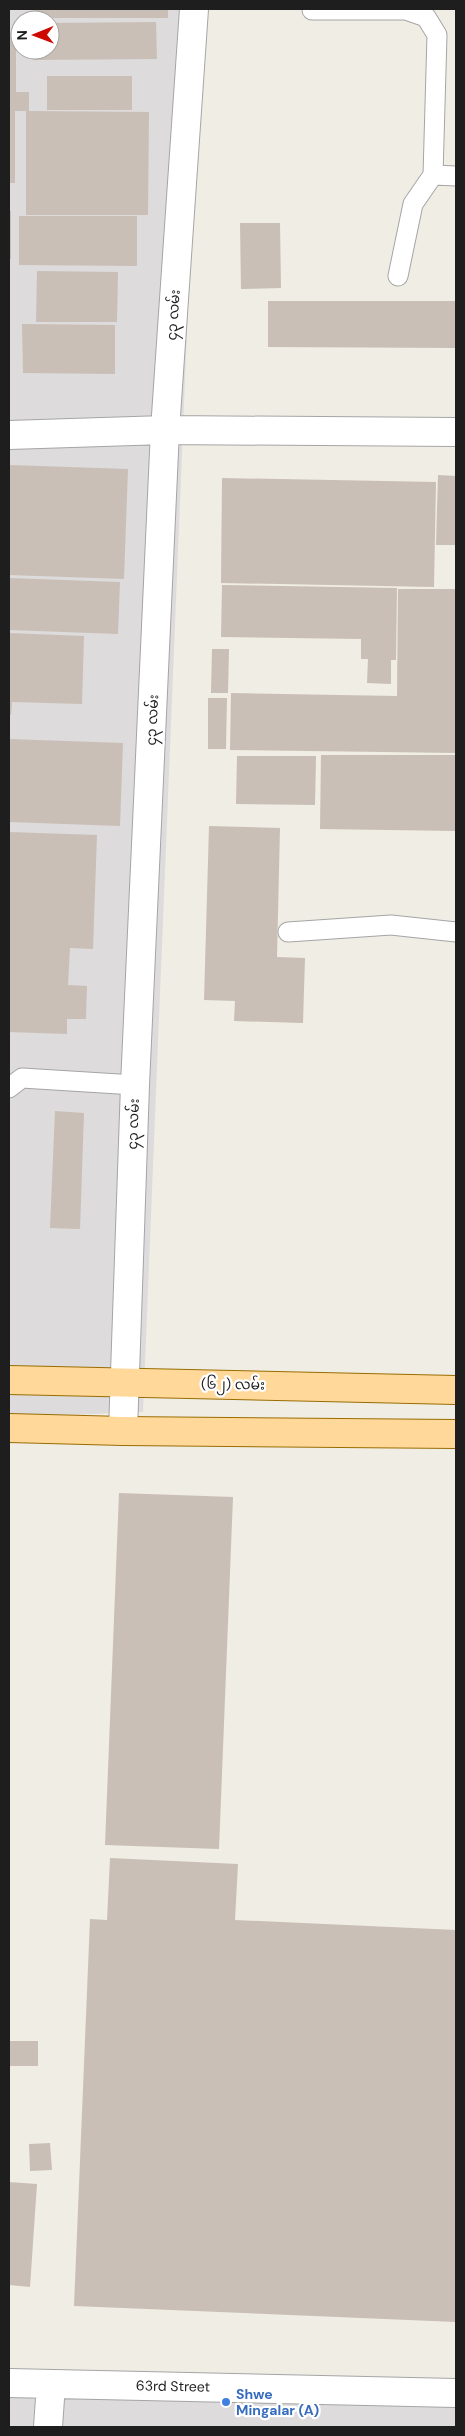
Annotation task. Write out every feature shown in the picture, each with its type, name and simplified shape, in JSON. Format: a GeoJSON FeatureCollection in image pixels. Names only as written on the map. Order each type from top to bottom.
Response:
{"type":"FeatureCollection","features":[{"type":"Feature","properties":{"kind":"main road","name":"(၆၂) လမ်း"},"geometry":{"type":"LineString","coordinates":[[9,1380],[456,1390]]}},
{"type":"Feature","properties":{"kind":"main road"},"geometry":{"type":"LineString","coordinates":[[9,1428],[122,1432],[456,1434]]}},
{"type":"Feature","properties":{"kind":"street","name":"၄၃ လမ်း"},"geometry":{"type":"LineString","coordinates":[[122,1432],[135,1085],[165,430],[194,9]]}},
{"type":"Feature","properties":{"kind":"street"},"geometry":{"type":"LineString","coordinates":[[9,435],[165,430],[456,432]]}},
{"type":"Feature","properties":{"kind":"street","name":"63rd Street"},"geometry":{"type":"LineString","coordinates":[[9,2383],[456,2393]]}},
{"type":"Feature","properties":{"kind":"street"},"geometry":{"type":"LineString","coordinates":[[48,2427],[51,2384]]}},
{"type":"Feature","properties":{"kind":"lane"},"geometry":{"type":"LineString","coordinates":[[312,10],[406,10],[426,17],[438,35],[433,175],[413,204],[398,276]]}},
{"type":"Feature","properties":{"kind":"lane"},"geometry":{"type":"LineString","coordinates":[[433,175],[456,176]]}},
{"type":"Feature","properties":{"kind":"lane"},"geometry":{"type":"LineString","coordinates":[[288,932],[391,925],[456,932]]}},
{"type":"Feature","properties":{"kind":"lane"},"geometry":{"type":"LineString","coordinates":[[9,1088],[12,1083],[22,1078],[135,1085]]}},
{"type":"Feature","properties":{"kind":"shaded area"},"geometry":{"type":"Polygon","coordinates":[[[9,9],[200,9],[143,1412],[9,1417],[9,9]]]}},
{"type":"Feature","properties":{"kind":"shaded area"},"geometry":{"type":"Polygon","coordinates":[[[9,2378],[456,2392],[456,2427],[9,2427],[9,2378]]]}},
{"type":"Feature","properties":{"kind":"building"},"geometry":{"type":"Polygon","coordinates":[[[168,9],[168,18],[60,18],[60,10],[33,10],[168,9]]]}},
{"type":"Feature","properties":{"kind":"building"},"geometry":{"type":"Polygon","coordinates":[[[156,22],[157,59],[60,60],[60,23],[156,22]]]}},
{"type":"Feature","properties":{"kind":"building"},"geometry":{"type":"Polygon","coordinates":[[[9,33],[10,60],[16,60],[16,92],[29,92],[29,111],[149,112],[148,215],[26,215],[26,111],[15,111],[15,183],[9,183],[9,33]]]}},
{"type":"Feature","properties":{"kind":"building"},"geometry":{"type":"Polygon","coordinates":[[[47,76],[132,76],[132,110],[47,110],[47,76]]]}},
{"type":"Feature","properties":{"kind":"building"},"geometry":{"type":"Polygon","coordinates":[[[9,211],[11,211],[11,259],[9,259],[9,211]]]}},
{"type":"Feature","properties":{"kind":"building"},"geometry":{"type":"Polygon","coordinates":[[[19,216],[137,216],[137,266],[19,265],[19,216]]]}},
{"type":"Feature","properties":{"kind":"building"},"geometry":{"type":"Polygon","coordinates":[[[240,223],[280,223],[281,288],[241,289],[240,223]]]}},
{"type":"Feature","properties":{"kind":"building"},"geometry":{"type":"Polygon","coordinates":[[[37,271],[118,272],[117,322],[36,322],[37,271]]]}},
{"type":"Feature","properties":{"kind":"building"},"geometry":{"type":"Polygon","coordinates":[[[268,301],[456,301],[456,348],[268,347],[268,301]]]}},
{"type":"Feature","properties":{"kind":"building"},"geometry":{"type":"Polygon","coordinates":[[[22,324],[115,325],[115,374],[23,373],[22,324]]]}},
{"type":"Feature","properties":{"kind":"building"},"geometry":{"type":"Polygon","coordinates":[[[10,465],[128,469],[124,579],[9,575],[10,465]]]}},
{"type":"Feature","properties":{"kind":"building"},"geometry":{"type":"Polygon","coordinates":[[[438,475],[456,476],[456,545],[436,545],[438,475]]]}},
{"type":"Feature","properties":{"kind":"building"},"geometry":{"type":"Polygon","coordinates":[[[222,478],[436,482],[434,587],[221,583],[222,478]]]}},
{"type":"Feature","properties":{"kind":"building"},"geometry":{"type":"Polygon","coordinates":[[[9,578],[120,582],[118,634],[9,630],[9,578]]]}},
{"type":"Feature","properties":{"kind":"building"},"geometry":{"type":"Polygon","coordinates":[[[222,585],[397,588],[396,660],[391,660],[391,684],[367,683],[368,659],[361,659],[361,639],[221,637],[222,585]]]}},
{"type":"Feature","properties":{"kind":"building"},"geometry":{"type":"Polygon","coordinates":[[[398,589],[456,589],[456,753],[230,750],[231,693],[397,696],[398,589]]]}},
{"type":"Feature","properties":{"kind":"building"},"geometry":{"type":"Polygon","coordinates":[[[9,633],[84,636],[82,704],[12,702],[11,715],[9,715],[9,633]]]}},
{"type":"Feature","properties":{"kind":"building"},"geometry":{"type":"Polygon","coordinates":[[[212,649],[229,649],[228,693],[211,693],[212,649]]]}},
{"type":"Feature","properties":{"kind":"building"},"geometry":{"type":"Polygon","coordinates":[[[208,698],[227,698],[226,749],[208,749],[208,698]]]}},
{"type":"Feature","properties":{"kind":"building"},"geometry":{"type":"Polygon","coordinates":[[[9,739],[123,743],[120,826],[9,822],[9,739]]]}},
{"type":"Feature","properties":{"kind":"building"},"geometry":{"type":"Polygon","coordinates":[[[321,755],[456,755],[456,831],[320,829],[321,755]]]}},
{"type":"Feature","properties":{"kind":"building"},"geometry":{"type":"Polygon","coordinates":[[[237,756],[316,756],[315,805],[236,804],[237,756]]]}},
{"type":"Feature","properties":{"kind":"building"},"geometry":{"type":"Polygon","coordinates":[[[209,826],[280,828],[277,957],[305,958],[303,1023],[234,1021],[235,1001],[204,1000],[209,826]]]}},
{"type":"Feature","properties":{"kind":"building"},"geometry":{"type":"Polygon","coordinates":[[[9,832],[97,835],[93,949],[70,948],[68,985],[87,986],[86,1019],[67,1019],[67,1034],[9,1032],[9,832]]]}},
{"type":"Feature","properties":{"kind":"building"},"geometry":{"type":"Polygon","coordinates":[[[55,1111],[84,1113],[80,1229],[50,1228],[55,1111]]]}},
{"type":"Feature","properties":{"kind":"building"},"geometry":{"type":"Polygon","coordinates":[[[119,1493],[233,1497],[219,1849],[105,1845],[119,1493]]]}},
{"type":"Feature","properties":{"kind":"building"},"geometry":{"type":"Polygon","coordinates":[[[110,1858],[238,1864],[235,1920],[456,1930],[456,2322],[74,2306],[90,1919],[107,1920],[110,1858]]]}},
{"type":"Feature","properties":{"kind":"building"},"geometry":{"type":"Polygon","coordinates":[[[9,2041],[38,2041],[38,2066],[9,2066],[9,2041]]]}},
{"type":"Feature","properties":{"kind":"building"},"geometry":{"type":"Polygon","coordinates":[[[50,2143],[52,2170],[30,2171],[29,2144],[50,2143]]]}},
{"type":"Feature","properties":{"kind":"building"},"geometry":{"type":"Polygon","coordinates":[[[9,2182],[37,2184],[30,2287],[9,2285],[9,2182]]]}},
{"type":"Feature","properties":{"kind":"place","name":"Shwe Mingalar (A)"},"geometry":{"type":"Point","coordinates":[226,2402]}}]}
